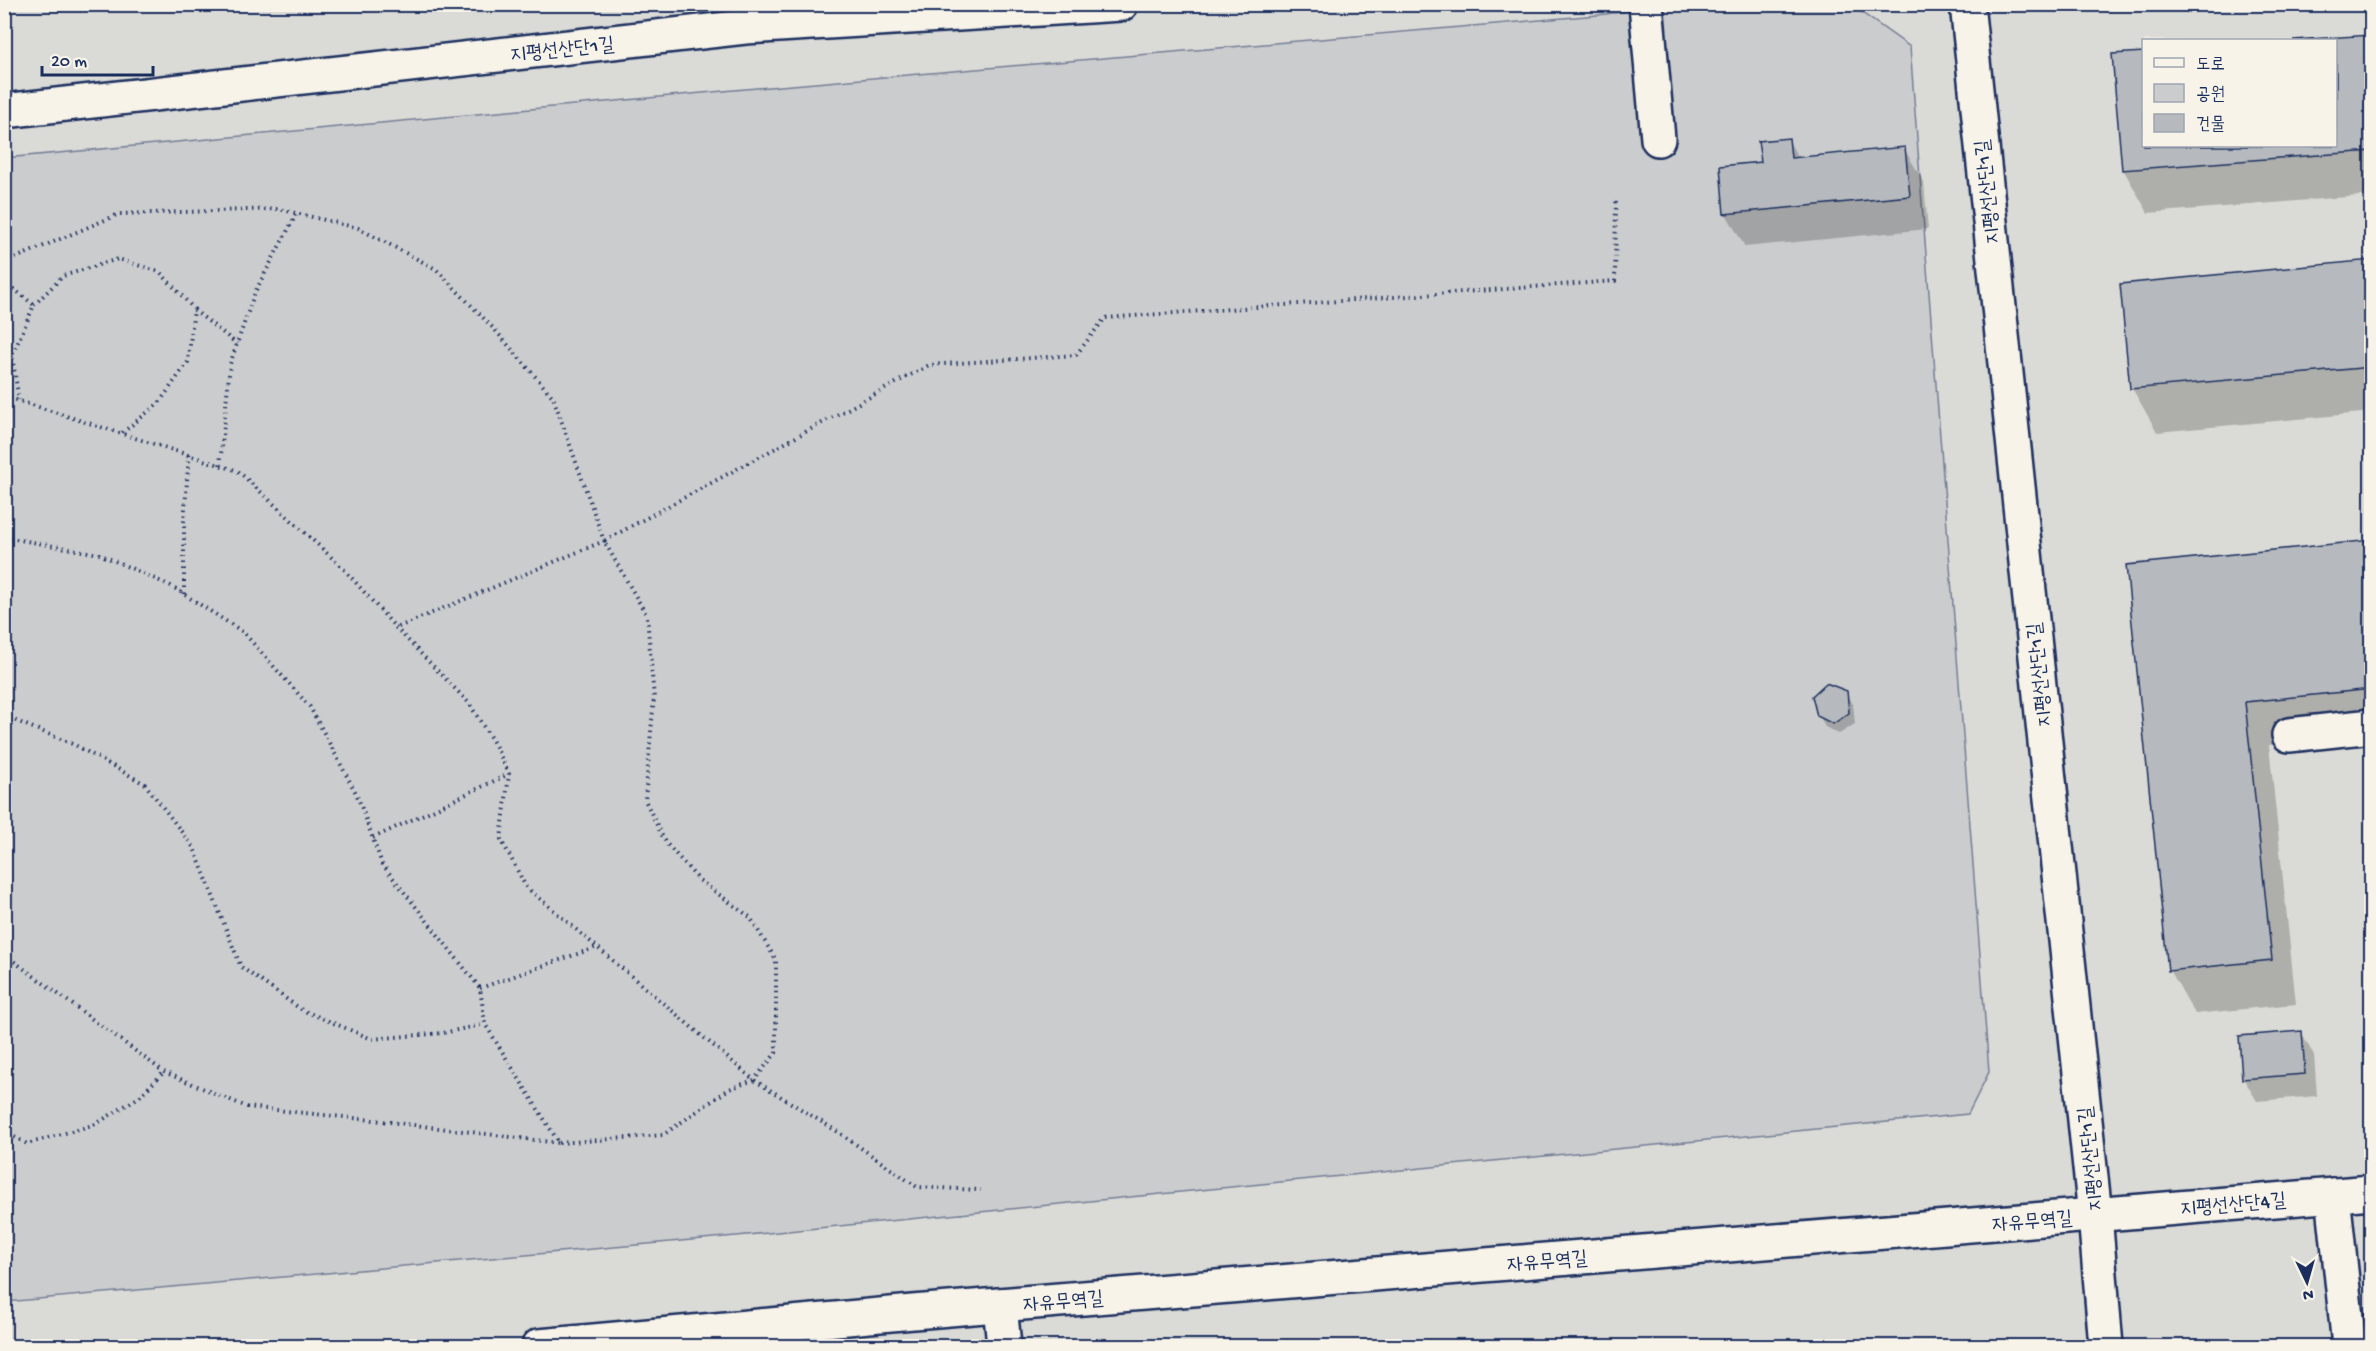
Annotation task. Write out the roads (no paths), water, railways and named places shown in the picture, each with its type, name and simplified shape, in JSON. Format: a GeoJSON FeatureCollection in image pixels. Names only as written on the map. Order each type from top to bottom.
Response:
{"type":"FeatureCollection","features":[{"type":"Feature","properties":{"kind":"street","name":"지평선산단1길"},"geometry":{"type":"LineString","coordinates":[[4,111],[745,27],[925,10],[1121,4]]}},
{"type":"Feature","properties":{"kind":"street"},"geometry":{"type":"LineString","coordinates":[[1646,4],[1658,140]]}},
{"type":"Feature","properties":{"kind":"street","name":"지평선산단1길"},"geometry":{"type":"LineString","coordinates":[[1967,4],[2095,1215],[2106,1347]]}},
{"type":"Feature","properties":{"kind":"street"},"geometry":{"type":"LineString","coordinates":[[2289,735],[2372,726]]}},
{"type":"Feature","properties":{"kind":"street","name":"지평선산단4길"},"geometry":{"type":"LineString","coordinates":[[2095,1215],[2372,1192]]}},
{"type":"Feature","properties":{"kind":"street"},"geometry":{"type":"LineString","coordinates":[[2333,1195],[2349,1347]]}},
{"type":"Feature","properties":{"kind":"street","name":"자유무역길"},"geometry":{"type":"LineString","coordinates":[[539,1347],[1000,1305],[2095,1215]]}},
{"type":"Feature","properties":{"kind":"street","name":"자유무역길"},"geometry":{"type":"LineString","coordinates":[[1000,1305],[1004,1347]]}}]}
